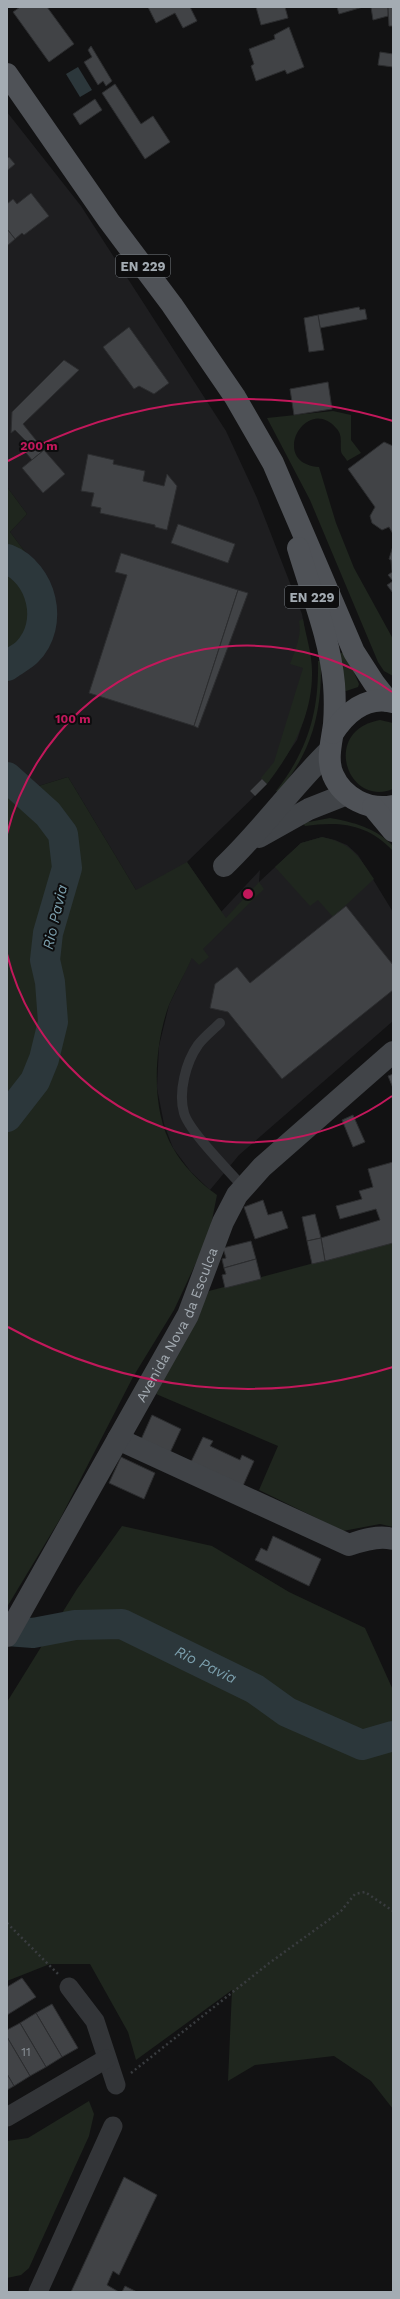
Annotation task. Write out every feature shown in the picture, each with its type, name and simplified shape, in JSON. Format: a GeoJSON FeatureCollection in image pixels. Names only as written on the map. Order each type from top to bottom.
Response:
{"type":"FeatureCollection","features":[{"type":"Feature","properties":{"kind":"main road","name":"EN 229"},"geometry":{"type":"LineString","coordinates":[[7,74],[109,222],[172,305],[235,397],[273,463],[354,652],[374,683],[391,701]]}},
{"type":"Feature","properties":{"kind":"main road","name":"EN 229"},"geometry":{"type":"LineString","coordinates":[[273,463],[331,663],[335,703],[329,762],[332,774],[347,794],[359,802],[383,806],[393,831]]}},
{"type":"Feature","properties":{"kind":"main road","name":"EN 229"},"geometry":{"type":"LineString","coordinates":[[331,741],[342,719],[355,708],[371,702],[391,701]]}},
{"type":"Feature","properties":{"kind":"street"},"geometry":{"type":"LineString","coordinates":[[224,866],[247,843],[298,783],[331,741]]}},
{"type":"Feature","properties":{"kind":"street"},"geometry":{"type":"LineString","coordinates":[[247,843],[309,809],[347,794]]}},
{"type":"Feature","properties":{"kind":"street","name":"Avenida Nova da Esculca"},"geometry":{"type":"LineString","coordinates":[[10,1631],[188,1315],[223,1222],[243,1187],[262,1167],[393,1052]]}},
{"type":"Feature","properties":{"kind":"street"},"geometry":{"type":"LineString","coordinates":[[118,1440],[349,1545],[361,1541],[385,1537],[393,1539]]}},
{"type":"Feature","properties":{"kind":"street"},"geometry":{"type":"LineString","coordinates":[[69,1987],[95,2021],[106,2059],[116,2085]]}},
{"type":"Feature","properties":{"kind":"street"},"geometry":{"type":"LineString","coordinates":[[7,2117],[106,2059]]}},
{"type":"Feature","properties":{"kind":"street"},"geometry":{"type":"LineString","coordinates":[[38,2292],[113,2126]]}},
{"type":"Feature","properties":{"kind":"lane"},"geometry":{"type":"LineString","coordinates":[[220,1023],[198,1045],[186,1071],[181,1092],[184,1114],[195,1131],[243,1187]]}},
{"type":"Feature","properties":{"kind":"path"},"geometry":{"type":"LineString","coordinates":[[116,2085],[208,2014],[268,1964],[341,1911],[355,1894],[365,1892],[393,1911]]}},
{"type":"Feature","properties":{"kind":"path"},"geometry":{"type":"LineString","coordinates":[[7,1923],[45,1959],[69,1987]]}},
{"type":"Feature","properties":{"kind":"shaded area"},"geometry":{"type":"Polygon","coordinates":[[[78,67],[92,90],[80,97],[66,74],[78,67]]]}},
{"type":"Feature","properties":{"kind":"shaded area"},"geometry":{"type":"Polygon","coordinates":[[[7,112],[81,206],[226,431],[257,498],[302,614],[312,671],[305,716],[297,740],[267,784],[187,862],[221,912],[260,870],[259,882],[301,843],[322,837],[335,840],[347,845],[358,855],[393,912],[393,1021],[239,1155],[210,1190],[191,1172],[173,1148],[164,1124],[157,1088],[159,1046],[169,1005],[192,957],[136,890],[68,777],[32,788],[7,765],[7,683],[27,659],[41,573],[10,532],[27,514],[7,487],[7,112]]]}},
{"type":"Feature","properties":{"kind":"shaded area"},"geometry":{"type":"Polygon","coordinates":[[[333,411],[351,415],[351,440],[361,453],[347,461],[341,452],[340,436],[336,428],[325,420],[314,419],[304,424],[297,433],[294,444],[296,454],[304,463],[319,467],[336,523],[354,568],[393,639],[393,676],[384,671],[378,662],[310,500],[267,418],[333,411]]]}},
{"type":"Feature","properties":{"kind":"shaded area"},"geometry":{"type":"Polygon","coordinates":[[[7,487],[27,514],[10,532],[41,573],[51,602],[43,643],[7,683],[7,487]]]}},
{"type":"Feature","properties":{"kind":"shaded area"},"geometry":{"type":"Polygon","coordinates":[[[303,619],[312,665],[309,702],[305,717],[292,746],[285,759],[267,784],[261,778],[274,762],[303,668],[290,664],[299,638],[299,621],[303,619]]]}},
{"type":"Feature","properties":{"kind":"shaded area"},"geometry":{"type":"Polygon","coordinates":[[[345,652],[359,684],[358,687],[346,691],[343,690],[338,654],[345,652]]]}},
{"type":"Feature","properties":{"kind":"shaded area"},"geometry":{"type":"Polygon","coordinates":[[[318,661],[321,661],[321,680],[317,715],[313,731],[299,762],[290,777],[278,792],[276,791],[287,776],[304,745],[314,714],[318,680],[318,661]]]}},
{"type":"Feature","properties":{"kind":"shaded area"},"geometry":{"type":"Polygon","coordinates":[[[380,720],[393,723],[393,789],[377,792],[364,788],[353,778],[347,766],[346,752],[350,738],[361,727],[380,720]]]}},
{"type":"Feature","properties":{"kind":"shaded area"},"geometry":{"type":"Polygon","coordinates":[[[7,765],[32,788],[68,777],[136,890],[187,862],[226,918],[259,882],[264,889],[203,949],[209,957],[199,965],[192,958],[169,1005],[160,1039],[157,1077],[158,1097],[166,1133],[177,1155],[192,1174],[217,1195],[209,1235],[174,1310],[133,1377],[60,1519],[7,1607],[7,765]]]}},
{"type":"Feature","properties":{"kind":"shaded area"},"geometry":{"type":"Polygon","coordinates":[[[330,818],[356,824],[372,830],[393,846],[393,851],[374,835],[353,826],[330,824],[305,826],[303,823],[330,818]]]}},
{"type":"Feature","properties":{"kind":"shaded area"},"geometry":{"type":"Polygon","coordinates":[[[322,837],[340,843],[353,851],[374,879],[333,917],[318,900],[310,906],[275,867],[301,843],[322,837]]]}},
{"type":"Feature","properties":{"kind":"shaded area"},"geometry":{"type":"Polygon","coordinates":[[[393,1242],[393,1527],[380,1524],[343,1531],[259,1490],[278,1446],[156,1394],[209,1291],[393,1242]]]}},
{"type":"Feature","properties":{"kind":"shaded area"},"geometry":{"type":"Polygon","coordinates":[[[122,1526],[212,1546],[289,1592],[365,1628],[393,1690],[393,2109],[371,2081],[334,2056],[255,2065],[228,2081],[232,1990],[136,2060],[128,2032],[90,1964],[50,1964],[7,1981],[7,1702],[77,1589],[122,1526]]]}},
{"type":"Feature","properties":{"kind":"shaded area"},"geometry":{"type":"Polygon","coordinates":[[[89,2101],[94,2114],[89,2136],[29,2268],[21,2275],[7,2278],[7,2141],[28,2138],[89,2101]]]}},
{"type":"Feature","properties":{"kind":"building"},"geometry":{"type":"Polygon","coordinates":[[[20,7],[47,7],[74,44],[49,62],[13,12],[20,7]]]}},
{"type":"Feature","properties":{"kind":"building"},"geometry":{"type":"Polygon","coordinates":[[[148,7],[190,7],[197,21],[183,28],[175,13],[156,23],[148,7]]]}},
{"type":"Feature","properties":{"kind":"building"},"geometry":{"type":"Polygon","coordinates":[[[256,7],[285,7],[288,18],[261,25],[256,7]]]}},
{"type":"Feature","properties":{"kind":"building"},"geometry":{"type":"Polygon","coordinates":[[[337,7],[363,7],[339,14],[337,7]]]}},
{"type":"Feature","properties":{"kind":"building"},"geometry":{"type":"Polygon","coordinates":[[[371,7],[388,7],[388,16],[373,20],[371,7]]]}},
{"type":"Feature","properties":{"kind":"building"},"geometry":{"type":"Polygon","coordinates":[[[388,7],[393,7],[393,26],[389,26],[388,7]]]}},
{"type":"Feature","properties":{"kind":"building"},"geometry":{"type":"Polygon","coordinates":[[[289,27],[304,67],[287,74],[285,70],[256,81],[251,66],[254,64],[249,49],[275,39],[274,35],[289,27]]]}},
{"type":"Feature","properties":{"kind":"building"},"geometry":{"type":"Polygon","coordinates":[[[91,46],[112,81],[106,86],[103,81],[98,85],[84,62],[92,57],[88,50],[91,46]]]}},
{"type":"Feature","properties":{"kind":"building"},"geometry":{"type":"Polygon","coordinates":[[[380,52],[393,54],[393,67],[378,65],[380,52]]]}},
{"type":"Feature","properties":{"kind":"building"},"geometry":{"type":"Polygon","coordinates":[[[115,84],[141,124],[153,116],[170,142],[145,159],[102,93],[115,84]]]}},
{"type":"Feature","properties":{"kind":"building"},"geometry":{"type":"Polygon","coordinates":[[[95,99],[102,110],[80,125],[73,114],[95,99]]]}},
{"type":"Feature","properties":{"kind":"building"},"geometry":{"type":"Polygon","coordinates":[[[9,157],[15,164],[8,170],[7,159],[9,157]]]}},
{"type":"Feature","properties":{"kind":"building"},"geometry":{"type":"Polygon","coordinates":[[[31,193],[49,216],[24,235],[22,233],[15,239],[7,229],[7,204],[13,199],[17,204],[31,193]]]}},
{"type":"Feature","properties":{"kind":"building"},"geometry":{"type":"Polygon","coordinates":[[[7,229],[15,239],[7,246],[7,229]]]}},
{"type":"Feature","properties":{"kind":"building"},"geometry":{"type":"Polygon","coordinates":[[[359,307],[360,310],[365,309],[367,319],[320,328],[318,315],[359,307]]]}},
{"type":"Feature","properties":{"kind":"building"},"geometry":{"type":"Polygon","coordinates":[[[318,315],[324,350],[309,352],[304,318],[318,315]]]}},
{"type":"Feature","properties":{"kind":"building"},"geometry":{"type":"Polygon","coordinates":[[[129,327],[169,383],[154,394],[139,386],[134,389],[103,347],[129,327]]]}},
{"type":"Feature","properties":{"kind":"building"},"geometry":{"type":"Polygon","coordinates":[[[64,360],[79,370],[23,424],[44,450],[32,460],[22,448],[28,443],[15,430],[11,433],[12,412],[64,360]]]}},
{"type":"Feature","properties":{"kind":"building"},"geometry":{"type":"Polygon","coordinates":[[[328,382],[332,409],[294,415],[290,389],[328,382]]]}},
{"type":"Feature","properties":{"kind":"building"},"geometry":{"type":"Polygon","coordinates":[[[384,442],[393,446],[393,534],[389,527],[382,530],[372,523],[370,516],[375,507],[348,469],[384,442]]]}},
{"type":"Feature","properties":{"kind":"building"},"geometry":{"type":"Polygon","coordinates":[[[44,450],[65,474],[43,493],[22,468],[44,450]]]}},
{"type":"Feature","properties":{"kind":"building"},"geometry":{"type":"Polygon","coordinates":[[[88,454],[114,460],[113,464],[145,471],[143,481],[164,486],[167,474],[177,486],[167,530],[155,527],[155,525],[100,513],[101,508],[91,506],[94,493],[81,491],[88,454]]]}},
{"type":"Feature","properties":{"kind":"building"},"geometry":{"type":"Polygon","coordinates":[[[178,524],[235,544],[228,563],[171,543],[178,524]]]}},
{"type":"Feature","properties":{"kind":"building"},"geometry":{"type":"Polygon","coordinates":[[[393,546],[393,581],[388,575],[392,572],[391,560],[389,559],[393,546]]]}},
{"type":"Feature","properties":{"kind":"building"},"geometry":{"type":"Polygon","coordinates":[[[121,553],[238,590],[194,726],[89,693],[127,575],[115,572],[121,553]]]}},
{"type":"Feature","properties":{"kind":"building"},"geometry":{"type":"Polygon","coordinates":[[[393,581],[393,593],[387,585],[393,581]]]}},
{"type":"Feature","properties":{"kind":"building"},"geometry":{"type":"Polygon","coordinates":[[[238,590],[248,593],[198,728],[194,726],[238,590]]]}},
{"type":"Feature","properties":{"kind":"building"},"geometry":{"type":"Polygon","coordinates":[[[262,779],[267,784],[255,796],[250,791],[262,779]]]}},
{"type":"Feature","properties":{"kind":"building"},"geometry":{"type":"Polygon","coordinates":[[[346,906],[393,965],[393,990],[282,1079],[228,1012],[210,1008],[215,984],[237,967],[250,983],[346,906]]]}},
{"type":"Feature","properties":{"kind":"building"},"geometry":{"type":"Polygon","coordinates":[[[393,1074],[393,1088],[388,1076],[393,1074]]]}},
{"type":"Feature","properties":{"kind":"building"},"geometry":{"type":"Polygon","coordinates":[[[353,1115],[365,1142],[353,1147],[342,1120],[353,1115]]]}},
{"type":"Feature","properties":{"kind":"building"},"geometry":{"type":"Polygon","coordinates":[[[393,1162],[393,1243],[325,1261],[321,1238],[380,1220],[376,1209],[340,1219],[336,1206],[362,1199],[359,1191],[373,1187],[368,1169],[393,1162]]]}},
{"type":"Feature","properties":{"kind":"building"},"geometry":{"type":"Polygon","coordinates":[[[263,1200],[268,1215],[282,1211],[288,1228],[255,1239],[244,1207],[263,1200]]]}},
{"type":"Feature","properties":{"kind":"building"},"geometry":{"type":"Polygon","coordinates":[[[315,1214],[321,1238],[307,1241],[302,1217],[315,1214]]]}},
{"type":"Feature","properties":{"kind":"building"},"geometry":{"type":"Polygon","coordinates":[[[321,1238],[325,1261],[312,1264],[307,1241],[321,1238]]]}},
{"type":"Feature","properties":{"kind":"building"},"geometry":{"type":"Polygon","coordinates":[[[251,1241],[256,1259],[224,1268],[222,1259],[226,1258],[223,1248],[251,1241]]]}},
{"type":"Feature","properties":{"kind":"building"},"geometry":{"type":"Polygon","coordinates":[[[256,1259],[261,1279],[225,1288],[222,1275],[226,1274],[224,1268],[256,1259]]]}},
{"type":"Feature","properties":{"kind":"building"},"geometry":{"type":"Polygon","coordinates":[[[152,1415],[181,1429],[168,1457],[139,1444],[152,1415]]]}},
{"type":"Feature","properties":{"kind":"building"},"geometry":{"type":"Polygon","coordinates":[[[203,1437],[213,1441],[210,1446],[240,1460],[242,1455],[254,1461],[242,1488],[190,1464],[203,1437]]]}},
{"type":"Feature","properties":{"kind":"building"},"geometry":{"type":"Polygon","coordinates":[[[121,1457],[155,1473],[144,1499],[109,1483],[121,1457]]]}},
{"type":"Feature","properties":{"kind":"building"},"geometry":{"type":"Polygon","coordinates":[[[273,1536],[321,1559],[309,1586],[255,1560],[261,1548],[267,1551],[273,1536]]]}},
{"type":"Feature","properties":{"kind":"building"},"geometry":{"type":"Polygon","coordinates":[[[22,1978],[36,1997],[7,2015],[7,1987],[22,1978]]]}},
{"type":"Feature","properties":{"kind":"building"},"geometry":{"type":"Polygon","coordinates":[[[52,2004],[78,2048],[62,2057],[36,2013],[52,2004]]]}},
{"type":"Feature","properties":{"kind":"building"},"geometry":{"type":"Polygon","coordinates":[[[36,2013],[62,2057],[46,2067],[20,2023],[36,2013]]]}},
{"type":"Feature","properties":{"kind":"building"},"geometry":{"type":"Polygon","coordinates":[[[20,2023],[46,2067],[30,2076],[7,2037],[7,2030],[20,2023]]]}},
{"type":"Feature","properties":{"kind":"building"},"geometry":{"type":"Polygon","coordinates":[[[7,2037],[30,2076],[14,2086],[7,2074],[7,2037]]]}},
{"type":"Feature","properties":{"kind":"building"},"geometry":{"type":"Polygon","coordinates":[[[7,2074],[14,2086],[7,2090],[7,2074]]]}},
{"type":"Feature","properties":{"kind":"building"},"geometry":{"type":"Polygon","coordinates":[[[124,2177],[157,2195],[119,2275],[113,2271],[107,2285],[119,2292],[71,2292],[124,2177]]]}},
{"type":"Feature","properties":{"kind":"building"},"geometry":{"type":"Polygon","coordinates":[[[125,2286],[137,2292],[122,2292],[125,2286]]]}},
{"type":"Feature","properties":{"kind":"waterway","name":"Rio Pavia"},"geometry":{"type":"LineString","coordinates":[[7,559],[19,566],[29,576],[36,587],[41,600],[42,614],[41,628],[36,641],[25,654],[7,666]]}},
{"type":"Feature","properties":{"kind":"waterway","name":"Rio Pavia"},"geometry":{"type":"LineString","coordinates":[[7,777],[48,814],[63,834],[67,868],[48,933],[45,960],[50,982],[53,1022],[44,1059],[35,1081],[7,1117]]}},
{"type":"Feature","properties":{"kind":"waterway","name":"Rio Pavia"},"geometry":{"type":"LineString","coordinates":[[7,1631],[33,1633],[75,1625],[122,1624],[255,1689],[287,1712],[362,1745],[393,1736]]}}]}
